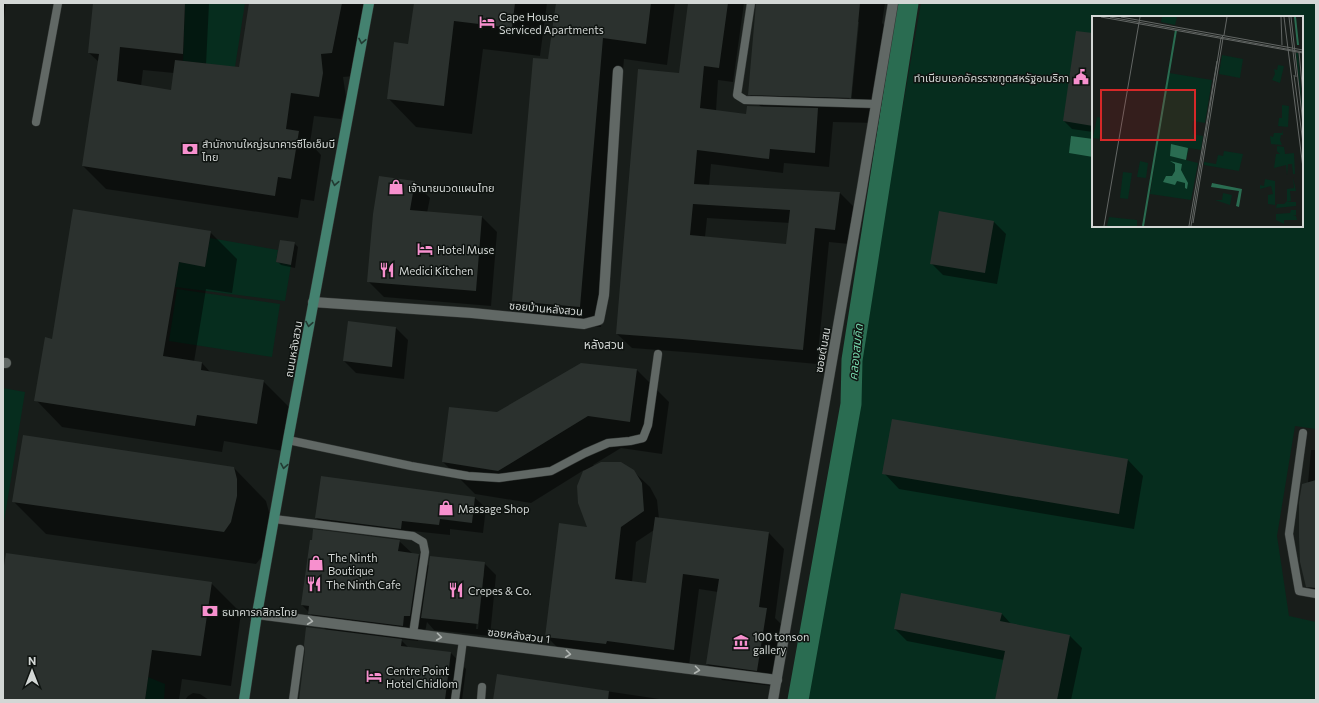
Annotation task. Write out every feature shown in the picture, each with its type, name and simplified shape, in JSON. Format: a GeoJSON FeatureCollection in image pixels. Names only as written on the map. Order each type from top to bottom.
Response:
{"type":"FeatureCollection","features":[{"type":"Feature","properties":{"kind":"street","name":"ถนนหลังสวน"},"geometry":{"type":"LineString","coordinates":[[244,700],[257,614],[288,440],[369,3]]}},
{"type":"Feature","properties":{"kind":"street","name":"ซอยต้นสน"},"geometry":{"type":"LineString","coordinates":[[773,700],[861,196],[875,104],[893,3]]}},
{"type":"Feature","properties":{"kind":"street","name":"ซอยบ้านหลังสวน"},"geometry":{"type":"LineString","coordinates":[[313,302],[472,313],[584,324],[600,320],[604,295],[618,71]]}},
{"type":"Feature","properties":{"kind":"street","name":"ซอยหลังสวน 1"},"geometry":{"type":"LineString","coordinates":[[257,614],[777,680]]}},
{"type":"Feature","properties":{"kind":"lane"},"geometry":{"type":"LineString","coordinates":[[36,122],[58,3]]}},
{"type":"Feature","properties":{"kind":"lane"},"geometry":{"type":"LineString","coordinates":[[751,3],[737,95],[745,100],[875,104]]}},
{"type":"Feature","properties":{"kind":"lane"},"geometry":{"type":"LineString","coordinates":[[288,440],[411,466],[468,476],[499,478],[551,471],[608,443],[643,438],[648,425],[658,354]]}},
{"type":"Feature","properties":{"kind":"lane"},"geometry":{"type":"LineString","coordinates":[[1303,433],[1289,534],[1299,591],[1316,594]]}},
{"type":"Feature","properties":{"kind":"lane"},"geometry":{"type":"LineString","coordinates":[[274,519],[413,536],[423,542],[425,552],[413,634]]}},
{"type":"Feature","properties":{"kind":"lane"},"geometry":{"type":"LineString","coordinates":[[455,700],[463,640]]}},
{"type":"Feature","properties":{"kind":"lane"},"geometry":{"type":"LineString","coordinates":[[293,700],[300,649]]}},
{"type":"Feature","properties":{"kind":"lane"},"geometry":{"type":"LineString","coordinates":[[480,700],[482,687]]}},
{"type":"Feature","properties":{"kind":"shaded area"},"geometry":{"type":"Polygon","coordinates":[[[185,3],[245,3],[235,67],[183,61],[185,3]]]}},
{"type":"Feature","properties":{"kind":"shaded area"},"geometry":{"type":"Polygon","coordinates":[[[921,3],[1316,3],[1316,429],[1295,426],[1277,536],[1289,616],[1316,622],[1316,700],[806,700],[859,355],[921,3]]]}},
{"type":"Feature","properties":{"kind":"shaded area"},"geometry":{"type":"Polygon","coordinates":[[[1071,136],[1092,139],[1092,157],[1069,153],[1071,136]]]}},
{"type":"Feature","properties":{"kind":"shaded area"},"geometry":{"type":"Polygon","coordinates":[[[210,238],[278,250],[276,262],[291,265],[285,301],[175,287],[179,262],[205,266],[210,238]]]}},
{"type":"Feature","properties":{"kind":"shaded area"},"geometry":{"type":"Polygon","coordinates":[[[177,289],[280,304],[272,357],[169,341],[177,289]]]}},
{"type":"Feature","properties":{"kind":"shaded area"},"geometry":{"type":"Polygon","coordinates":[[[3,388],[25,392],[3,528],[3,388]]]}},
{"type":"Feature","properties":{"kind":"shaded area"},"geometry":{"type":"Polygon","coordinates":[[[148,677],[165,684],[164,700],[145,700],[148,677]]]}},
{"type":"Feature","properties":{"kind":"building"},"geometry":{"type":"Polygon","coordinates":[[[93,3],[185,3],[183,54],[120,47],[117,81],[171,90],[175,60],[239,67],[249,3],[342,3],[332,53],[321,54],[323,73],[319,97],[291,93],[286,129],[299,131],[291,179],[278,177],[275,196],[82,166],[99,54],[88,53],[93,3]]]}},
{"type":"Feature","properties":{"kind":"building"},"geometry":{"type":"Polygon","coordinates":[[[414,3],[515,3],[512,28],[454,21],[444,106],[387,99],[394,42],[408,44],[414,3]]]}},
{"type":"Feature","properties":{"kind":"building"},"geometry":{"type":"Polygon","coordinates":[[[556,3],[651,3],[646,44],[603,38],[580,307],[512,301],[533,58],[548,59],[556,3]]]}},
{"type":"Feature","properties":{"kind":"building"},"geometry":{"type":"Polygon","coordinates":[[[688,3],[728,3],[719,68],[704,66],[700,108],[746,114],[747,106],[818,108],[815,153],[770,149],[769,159],[697,150],[694,184],[840,192],[835,230],[815,228],[803,350],[616,334],[638,69],[679,73],[688,3]],[[693,204],[690,235],[786,244],[790,210],[693,204]]]}},
{"type":"Feature","properties":{"kind":"building"},"geometry":{"type":"Polygon","coordinates":[[[756,3],[860,3],[851,98],[748,95],[756,3]]]}},
{"type":"Feature","properties":{"kind":"building","name":"ทำเนียบเอกอัครราชทูตสหรัฐอเมริกา"},"geometry":{"type":"Polygon","coordinates":[[[1076,31],[1092,33],[1092,126],[1063,121],[1076,31]]]}},
{"type":"Feature","properties":{"kind":"building","name":"Hotel Muse"},"geometry":{"type":"Polygon","coordinates":[[[379,176],[415,181],[410,210],[482,216],[476,291],[367,282],[373,214],[379,176]]]}},
{"type":"Feature","properties":{"kind":"building"},"geometry":{"type":"Polygon","coordinates":[[[73,209],[211,231],[205,267],[179,262],[163,356],[202,362],[201,370],[264,380],[257,424],[197,415],[195,426],[34,401],[45,337],[52,339],[73,209]]]}},
{"type":"Feature","properties":{"kind":"building"},"geometry":{"type":"Polygon","coordinates":[[[939,211],[994,221],[985,273],[930,264],[939,211]]]}},
{"type":"Feature","properties":{"kind":"building"},"geometry":{"type":"Polygon","coordinates":[[[280,240],[295,242],[291,265],[276,262],[280,240]]]}},
{"type":"Feature","properties":{"kind":"building"},"geometry":{"type":"Polygon","coordinates":[[[348,321],[396,327],[392,367],[343,361],[348,321]]]}},
{"type":"Feature","properties":{"kind":"building"},"geometry":{"type":"Polygon","coordinates":[[[581,363],[637,369],[630,422],[588,416],[498,471],[442,462],[449,407],[497,412],[581,363]]]}},
{"type":"Feature","properties":{"kind":"building"},"geometry":{"type":"Polygon","coordinates":[[[892,419],[1128,459],[1119,514],[882,474],[892,419]]]}},
{"type":"Feature","properties":{"kind":"building"},"geometry":{"type":"Polygon","coordinates":[[[23,435],[234,467],[237,479],[237,496],[231,522],[224,532],[12,502],[23,435]]]}},
{"type":"Feature","properties":{"kind":"building"},"geometry":{"type":"Polygon","coordinates":[[[601,462],[621,462],[634,470],[642,483],[644,511],[621,527],[615,579],[646,583],[655,517],[769,532],[759,607],[767,608],[757,671],[706,664],[719,579],[683,574],[674,650],[607,641],[606,644],[545,637],[559,523],[587,527],[578,503],[577,486],[583,471],[601,462]]]}},
{"type":"Feature","properties":{"kind":"building"},"geometry":{"type":"Polygon","coordinates":[[[321,476],[475,497],[472,523],[440,519],[439,525],[402,521],[401,529],[315,518],[321,476]]]}},
{"type":"Feature","properties":{"kind":"building"},"geometry":{"type":"Polygon","coordinates":[[[1316,480],[1316,588],[1306,587],[1300,562],[1299,502],[1302,484],[1316,480]]]}},
{"type":"Feature","properties":{"kind":"building"},"geometry":{"type":"Polygon","coordinates":[[[313,529],[400,540],[398,551],[419,554],[410,616],[404,616],[403,626],[308,614],[309,606],[301,605],[310,540],[312,540],[313,529]]]}},
{"type":"Feature","properties":{"kind":"building"},"geometry":{"type":"Polygon","coordinates":[[[6,553],[212,582],[201,656],[152,650],[145,700],[3,700],[3,572],[6,553]]]}},
{"type":"Feature","properties":{"kind":"building","name":"Crepes & Co."},"geometry":{"type":"Polygon","coordinates":[[[430,556],[485,562],[478,624],[421,618],[430,556]]]}},
{"type":"Feature","properties":{"kind":"building"},"geometry":{"type":"Polygon","coordinates":[[[901,593],[1002,613],[1000,621],[1070,635],[1057,700],[995,700],[1005,651],[894,629],[901,593]]]}},
{"type":"Feature","properties":{"kind":"building","name":"Centre Point Hotel Chidlom"},"geometry":{"type":"Polygon","coordinates":[[[306,627],[402,639],[401,646],[451,652],[445,700],[299,700],[306,627]]]}},
{"type":"Feature","properties":{"kind":"building"},"geometry":{"type":"Polygon","coordinates":[[[497,674],[609,691],[608,700],[493,700],[497,674]]]}},
{"type":"Feature","properties":{"kind":"waterway","name":"คลองสมคิด"},"geometry":{"type":"LineString","coordinates":[[798,700],[851,404],[852,360],[908,3]]}},
{"type":"Feature","properties":{"kind":"place","name":"Cape House Serviced Apartments"},"geometry":{"type":"Point","coordinates":[487,22]}},
{"type":"Feature","properties":{"kind":"place","name":"ทำเนียบเอกอัครราชทูตสหรัฐอเมริกา"},"geometry":{"type":"Point","coordinates":[1081,77]}},
{"type":"Feature","properties":{"kind":"place","name":"สำนักงานใหญ่ธนาคารซีไอเอ็มบี ไทย"},"geometry":{"type":"Point","coordinates":[190,149]}},
{"type":"Feature","properties":{"kind":"place","name":"เจ้านายนวดแผนไทย"},"geometry":{"type":"Point","coordinates":[396,187]}},
{"type":"Feature","properties":{"kind":"place","name":"Hotel Muse"},"geometry":{"type":"Point","coordinates":[425,249]}},
{"type":"Feature","properties":{"kind":"place","name":"Medici Kitchen"},"geometry":{"type":"Point","coordinates":[387,270]}},
{"type":"Feature","properties":{"kind":"place","name":"Massage Shop"},"geometry":{"type":"Point","coordinates":[446,508]}},
{"type":"Feature","properties":{"kind":"place","name":"The Ninth Boutique"},"geometry":{"type":"Point","coordinates":[316,563]}},
{"type":"Feature","properties":{"kind":"place","name":"The Ninth Cafe"},"geometry":{"type":"Point","coordinates":[314,584]}},
{"type":"Feature","properties":{"kind":"place","name":"Crepes & Co."},"geometry":{"type":"Point","coordinates":[456,590]}},
{"type":"Feature","properties":{"kind":"place","name":"ธนาคารกสิกรไทย"},"geometry":{"type":"Point","coordinates":[210,611]}},
{"type":"Feature","properties":{"kind":"place","name":"100 tonson gallery"},"geometry":{"type":"Point","coordinates":[741,642]}},
{"type":"Feature","properties":{"kind":"place","name":"Centre Point Hotel Chidlom"},"geometry":{"type":"Point","coordinates":[374,676]}},
{"type":"Feature","properties":{"kind":"district","name":"หลังสวน"},"geometry":{"type":"Point","coordinates":[604,344]}}]}
